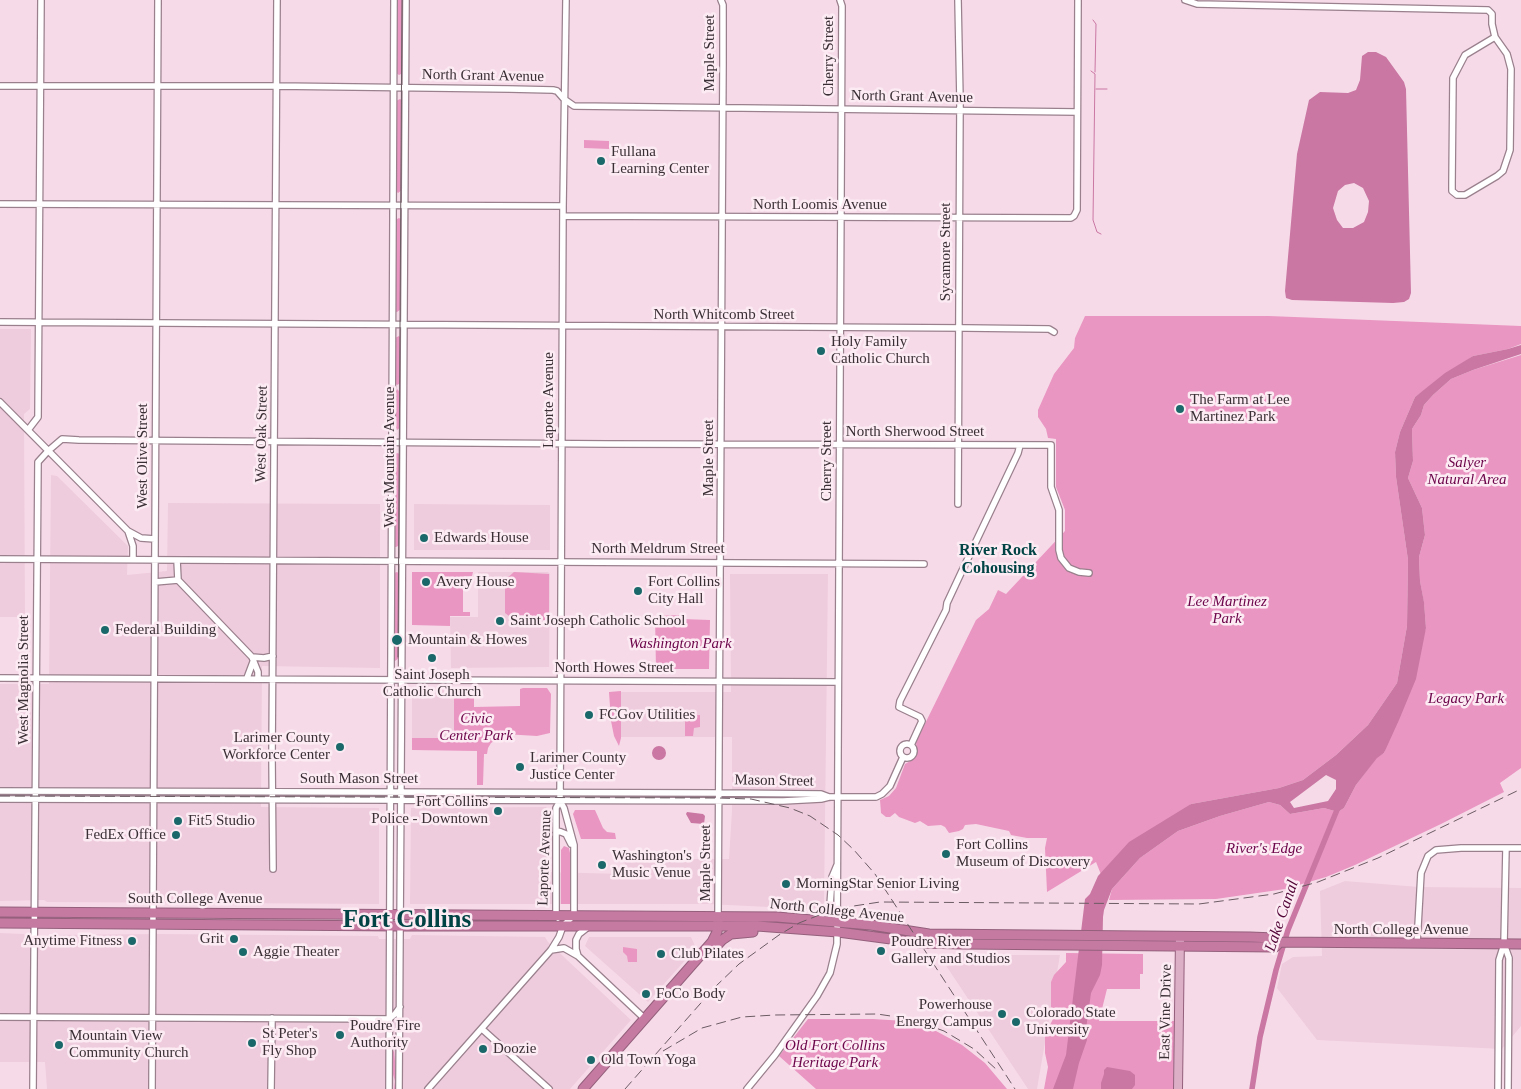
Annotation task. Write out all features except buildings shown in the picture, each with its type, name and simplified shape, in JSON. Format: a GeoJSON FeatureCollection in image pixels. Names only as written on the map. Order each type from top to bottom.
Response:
{"type":"FeatureCollection","features":[{"type":"Feature","properties":{"kind":"highway","name":"South College Avenue"},"geometry":{"type":"LineString","coordinates":[[0,912],[390,914]]}},
{"type":"Feature","properties":{"kind":"highway","name":"North College Avenue"},"geometry":{"type":"LineString","coordinates":[[390,914],[718,916],[813,919],[929,934],[1061,935],[1123,941]]}},
{"type":"Feature","properties":{"kind":"highway"},"geometry":{"type":"LineString","coordinates":[[583,1089],[697,962],[714,940],[718,926],[718,916]]}},
{"type":"Feature","properties":{"kind":"highway","name":"South College Avenue"},"geometry":{"type":"LineString","coordinates":[[0,923],[390,926]]}},
{"type":"Feature","properties":{"kind":"highway","name":"North College Avenue"},"geometry":{"type":"LineString","coordinates":[[390,926],[773,927],[838,932],[921,943],[1061,945],[1123,941],[1275,938],[1285,943],[1521,944]]}},
{"type":"Feature","properties":{"kind":"highway"},"geometry":{"type":"LineString","coordinates":[[697,962],[706,957],[722,940],[731,934],[756,932],[773,927]]}},
{"type":"Feature","properties":{"kind":"main road","name":"East Vine Drive"},"geometry":{"type":"LineString","coordinates":[[1178,1089],[1180,941]]}},
{"type":"Feature","properties":{"kind":"street"},"geometry":{"type":"LineString","coordinates":[[28,430],[38,417],[41,0]]}},
{"type":"Feature","properties":{"kind":"street","name":"West Olive Street"},"geometry":{"type":"LineString","coordinates":[[152,1089],[158,0]]}},
{"type":"Feature","properties":{"kind":"street","name":"West Oak Street"},"geometry":{"type":"LineString","coordinates":[[273,869],[277,0]]}},
{"type":"Feature","properties":{"kind":"street","name":"West Mountain Avenue"},"geometry":{"type":"LineString","coordinates":[[389,1089],[394,0]]}},
{"type":"Feature","properties":{"kind":"street","name":"West Mountain Avenue"},"geometry":{"type":"LineString","coordinates":[[399,1089],[406,0]]}},
{"type":"Feature","properties":{"kind":"street","name":"Laporte Avenue"},"geometry":{"type":"LineString","coordinates":[[556,915],[556,808],[560,801],[562,326],[566,0]]}},
{"type":"Feature","properties":{"kind":"street","name":"Maple Street"},"geometry":{"type":"LineString","coordinates":[[718,916],[722,444],[723,5],[721,0]]}},
{"type":"Feature","properties":{"kind":"street","name":"Cherry Street"},"geometry":{"type":"LineString","coordinates":[[747,1089],[775,1055],[821,990],[834,960],[838,932],[842,6],[840,0]]}},
{"type":"Feature","properties":{"kind":"street","name":"Sycamore Street"},"geometry":{"type":"LineString","coordinates":[[958,0],[960,110],[958,504]]}},
{"type":"Feature","properties":{"kind":"street"},"geometry":{"type":"LineString","coordinates":[[1077,112],[1078,0]]}},
{"type":"Feature","properties":{"kind":"street"},"geometry":{"type":"LineString","coordinates":[[1186,0],[1197,4],[1488,10],[1492,14],[1495,37],[1506,54],[1511,69],[1510,150],[1502,171],[1465,195],[1452,191],[1453,78],[1465,55],[1495,37]]}},
{"type":"Feature","properties":{"kind":"street","name":"North Grant Avenue"},"geometry":{"type":"LineString","coordinates":[[0,86],[276,86],[553,90],[557,91],[574,106],[1077,112]]}},
{"type":"Feature","properties":{"kind":"street","name":"North Loomis Avenue"},"geometry":{"type":"LineString","coordinates":[[563,216],[1071,218],[1076,213],[1077,112]]}},
{"type":"Feature","properties":{"kind":"street"},"geometry":{"type":"LineString","coordinates":[[0,204],[563,206]]}},
{"type":"Feature","properties":{"kind":"street","name":"North Whitcomb Street"},"geometry":{"type":"LineString","coordinates":[[0,322],[959,328],[1049,329],[1054,332]]}},
{"type":"Feature","properties":{"kind":"street"},"geometry":{"type":"LineString","coordinates":[[0,402],[128,532],[141,538],[155,538]]}},
{"type":"Feature","properties":{"kind":"street","name":"North Sherwood Street"},"geometry":{"type":"LineString","coordinates":[[48,450],[62,439],[562,444],[1052,445],[1051,487],[1059,510],[1059,550],[1061,558],[1069,568],[1089,573]]}},
{"type":"Feature","properties":{"kind":"street"},"geometry":{"type":"LineString","coordinates":[[911,746],[922,720],[920,717],[899,707],[900,701],[946,610],[947,603],[1020,446]]}},
{"type":"Feature","properties":{"kind":"street","name":"West Magnolia Street"},"geometry":{"type":"LineString","coordinates":[[33,1089],[38,462],[48,450]]}},
{"type":"Feature","properties":{"kind":"street"},"geometry":{"type":"LineString","coordinates":[[128,532],[133,546],[133,560]]}},
{"type":"Feature","properties":{"kind":"street","name":"North Meldrum Street"},"geometry":{"type":"LineString","coordinates":[[0,559],[839,562],[924,564]]}},
{"type":"Feature","properties":{"kind":"street"},"geometry":{"type":"LineString","coordinates":[[177,560],[178,580],[253,660],[258,672],[258,678]]}},
{"type":"Feature","properties":{"kind":"street"},"geometry":{"type":"LineString","coordinates":[[155,582],[178,580]]}},
{"type":"Feature","properties":{"kind":"street"},"geometry":{"type":"LineString","coordinates":[[253,660],[273,656]]}},
{"type":"Feature","properties":{"kind":"street"},"geometry":{"type":"LineString","coordinates":[[247,678],[253,660]]}},
{"type":"Feature","properties":{"kind":"street","name":"North Howes Street"},"geometry":{"type":"LineString","coordinates":[[0,678],[838,682]]}},
{"type":"Feature","properties":{"kind":"street"},"geometry":{"type":"LineString","coordinates":[[906,744],[911,746],[914,750],[913,755],[903,758],[900,752],[901,748],[906,744]]}},
{"type":"Feature","properties":{"kind":"street","name":"Mason Street"},"geometry":{"type":"LineString","coordinates":[[560,801],[718,802],[876,797],[890,786],[903,758]]}},
{"type":"Feature","properties":{"kind":"street","name":"South Mason Street"},"geometry":{"type":"LineString","coordinates":[[0,792],[718,793]]}},
{"type":"Feature","properties":{"kind":"street","name":"Mason Street"},"geometry":{"type":"LineString","coordinates":[[718,793],[822,794],[829,797]]}},
{"type":"Feature","properties":{"kind":"street","name":"South Mason Street"},"geometry":{"type":"LineString","coordinates":[[0,799],[560,801]]}},
{"type":"Feature","properties":{"kind":"street","name":"Laporte Avenue"},"geometry":{"type":"LineString","coordinates":[[428,1089],[551,950],[563,926],[574,915],[575,871],[573,837],[560,801]]}},
{"type":"Feature","properties":{"kind":"street"},"geometry":{"type":"LineString","coordinates":[[556,831],[561,832],[570,840],[572,845],[572,864],[575,871]]}},
{"type":"Feature","properties":{"kind":"street"},"geometry":{"type":"LineString","coordinates":[[1498,1089],[1499,960],[1504,944],[1506,848]]}},
{"type":"Feature","properties":{"kind":"street"},"geometry":{"type":"LineString","coordinates":[[1417,944],[1420,884],[1423,865],[1428,856],[1436,850],[1521,848]]}},
{"type":"Feature","properties":{"kind":"street"},"geometry":{"type":"LineString","coordinates":[[813,919],[823,914],[830,905],[832,877],[838,861]]}},
{"type":"Feature","properties":{"kind":"street"},"geometry":{"type":"LineString","coordinates":[[556,915],[563,926]]}},
{"type":"Feature","properties":{"kind":"street"},"geometry":{"type":"LineString","coordinates":[[578,956],[575,944],[577,936],[589,926]]}},
{"type":"Feature","properties":{"kind":"street"},"geometry":{"type":"LineString","coordinates":[[1504,944],[1509,958],[1508,1089]]}},
{"type":"Feature","properties":{"kind":"street"},"geometry":{"type":"LineString","coordinates":[[551,950],[564,948],[578,956],[645,1019]]}},
{"type":"Feature","properties":{"kind":"street"},"geometry":{"type":"LineString","coordinates":[[0,1017],[389,1019],[400,1007]]}},
{"type":"Feature","properties":{"kind":"street"},"geometry":{"type":"LineString","coordinates":[[271,1089],[272,1018]]}},
{"type":"Feature","properties":{"kind":"street"},"geometry":{"type":"LineString","coordinates":[[482,1029],[550,1089]]}},
{"type":"Feature","properties":{"kind":"street"},"geometry":{"type":"LineString","coordinates":[[389,1044],[394,1046],[399,1053]]}},
{"type":"Feature","properties":{"kind":"shaded area"},"geometry":{"type":"Polygon","coordinates":[[[1368,52],[1376,52],[1386,57],[1404,82],[1406,89],[1411,293],[1409,299],[1404,302],[1393,303],[1292,300],[1286,298],[1285,291],[1297,154],[1309,100],[1320,92],[1348,93],[1356,90],[1360,80],[1362,56],[1368,52]],[[1354,183],[1345,185],[1338,191],[1333,208],[1337,220],[1343,228],[1353,228],[1364,222],[1368,212],[1369,201],[1363,188],[1354,183]]]}},
{"type":"Feature","properties":{"kind":"shaded area"},"geometry":{"type":"Polygon","coordinates":[[[0,329],[31,329],[30,409],[24,414],[25,617],[0,617],[0,329]]]}},
{"type":"Feature","properties":{"kind":"shaded area"},"geometry":{"type":"Polygon","coordinates":[[[1521,345],[1521,354],[1451,379],[1424,405],[1421,415],[1412,429],[1413,461],[1408,478],[1422,508],[1425,535],[1419,557],[1426,628],[1416,679],[1384,753],[1377,758],[1356,785],[1344,808],[1338,812],[1324,808],[1290,814],[1280,805],[1269,802],[1220,816],[1178,831],[1140,858],[1112,889],[1104,910],[1102,965],[1100,975],[1091,993],[1086,1029],[1087,1040],[1073,1089],[1053,1089],[1066,1055],[1085,899],[1090,894],[1098,876],[1129,842],[1191,804],[1279,788],[1303,780],[1336,755],[1368,725],[1397,683],[1407,626],[1408,560],[1396,477],[1395,452],[1400,432],[1415,397],[1445,373],[1473,356],[1521,345]],[[1326,775],[1290,802],[1294,808],[1328,801],[1336,789],[1336,780],[1326,775]]]}},
{"type":"Feature","properties":{"kind":"shaded area"},"geometry":{"type":"Polygon","coordinates":[[[51,475],[57,476],[128,546],[127,575],[167,571],[168,503],[380,504],[380,668],[262,666],[261,807],[379,808],[379,904],[0,901],[0,684],[49,684],[51,475]]]}},
{"type":"Feature","properties":{"kind":"shaded area"},"geometry":{"type":"Polygon","coordinates":[[[414,504],[550,505],[550,550],[414,550],[414,504]]]}},
{"type":"Feature","properties":{"kind":"shaded area","name":"Saint Joseph Catholic School"},"geometry":{"type":"Polygon","coordinates":[[[478,572],[548,572],[550,574],[549,667],[451,668],[450,617],[478,617],[478,572]]]}},
{"type":"Feature","properties":{"kind":"shaded area"},"geometry":{"type":"Polygon","coordinates":[[[730,574],[828,574],[824,903],[817,908],[809,909],[708,904],[410,904],[411,808],[546,807],[548,810],[548,872],[624,874],[625,859],[729,859],[732,811],[732,737],[621,737],[621,692],[731,692],[730,574]]]}},
{"type":"Feature","properties":{"kind":"shaded area"},"geometry":{"type":"Polygon","coordinates":[[[412,690],[454,690],[454,738],[412,738],[412,690]]]}},
{"type":"Feature","properties":{"kind":"shaded area"},"geometry":{"type":"Polygon","coordinates":[[[656,746],[662,746],[666,753],[662,760],[656,760],[652,756],[652,750],[656,746]]]}},
{"type":"Feature","properties":{"kind":"shaded area"},"geometry":{"type":"Polygon","coordinates":[[[687,812],[703,814],[705,816],[704,824],[691,823],[686,814],[687,812]]]}},
{"type":"Feature","properties":{"kind":"shaded area"},"geometry":{"type":"Polygon","coordinates":[[[1345,881],[1419,887],[1521,888],[1521,1026],[1502,1049],[1317,1040],[1277,988],[1282,964],[1293,957],[1322,956],[1320,891],[1345,881]]]}},
{"type":"Feature","properties":{"kind":"shaded area"},"geometry":{"type":"Polygon","coordinates":[[[0,933],[24,934],[25,937],[161,934],[378,936],[379,939],[410,939],[412,935],[545,937],[548,942],[631,1020],[570,1089],[47,1089],[45,1062],[0,1062],[0,933]]]}},
{"type":"Feature","properties":{"kind":"shaded area"},"geometry":{"type":"Polygon","coordinates":[[[589,937],[691,937],[696,948],[648,1002],[585,946],[589,937]]]}},
{"type":"Feature","properties":{"kind":"shaded area","name":"Colorado State University"},"geometry":{"type":"Polygon","coordinates":[[[939,955],[1060,955],[1037,1089],[1028,1089],[939,955]]]}},
{"type":"Feature","properties":{"kind":"shaded area"},"geometry":{"type":"Polygon","coordinates":[[[1107,1067],[1130,1071],[1135,1075],[1135,1085],[1132,1089],[1101,1089],[1104,1070],[1107,1067]]]}},
{"type":"Feature","properties":{"kind":"green space"},"geometry":{"type":"Polygon","coordinates":[[[397,0],[403,0],[403,73],[399,75],[396,73],[397,0]]]}},
{"type":"Feature","properties":{"kind":"green space"},"geometry":{"type":"Polygon","coordinates":[[[400,99],[403,101],[402,190],[398,193],[396,191],[396,101],[400,99]]]}},
{"type":"Feature","properties":{"kind":"green space"},"geometry":{"type":"Polygon","coordinates":[[[584,140],[609,141],[609,149],[584,148],[584,140]]]}},
{"type":"Feature","properties":{"kind":"green space"},"geometry":{"type":"Polygon","coordinates":[[[399,218],[402,220],[401,309],[395,312],[395,220],[399,218]]]}},
{"type":"Feature","properties":{"kind":"green space","name":"Lee Martinez Park"},"geometry":{"type":"Polygon","coordinates":[[[1085,316],[1269,316],[1521,326],[1521,344],[1508,349],[1473,356],[1415,397],[1400,432],[1395,452],[1396,477],[1408,560],[1407,626],[1397,683],[1368,725],[1336,755],[1303,780],[1279,788],[1191,804],[1102,877],[1096,862],[1047,892],[1045,848],[1047,838],[1027,838],[1011,835],[1009,831],[976,824],[965,825],[959,831],[949,833],[941,825],[928,826],[920,821],[915,823],[899,817],[895,813],[890,817],[886,817],[881,813],[880,800],[889,796],[896,788],[905,764],[914,759],[917,754],[916,742],[976,620],[989,609],[998,590],[1006,594],[1065,531],[1065,510],[1056,487],[1056,439],[1048,438],[1046,429],[1038,417],[1038,410],[1054,374],[1074,348],[1075,338],[1085,316]]]}},
{"type":"Feature","properties":{"kind":"green space"},"geometry":{"type":"Polygon","coordinates":[[[399,336],[401,338],[401,383],[397,385],[394,382],[395,338],[399,336]]]}},
{"type":"Feature","properties":{"kind":"green space"},"geometry":{"type":"Polygon","coordinates":[[[1521,355],[1521,768],[1500,783],[1504,792],[1355,865],[1326,877],[1285,889],[1216,899],[1109,900],[1112,889],[1140,858],[1178,831],[1220,816],[1269,802],[1280,805],[1290,814],[1324,808],[1338,812],[1344,808],[1356,785],[1377,757],[1384,753],[1426,628],[1419,557],[1425,535],[1422,508],[1408,478],[1413,461],[1412,429],[1421,415],[1424,405],[1451,379],[1521,355]]]}},
{"type":"Feature","properties":{"kind":"green space"},"geometry":{"type":"Polygon","coordinates":[[[397,389],[401,393],[401,427],[397,430],[394,428],[394,393],[397,389]]]}},
{"type":"Feature","properties":{"kind":"green space"},"geometry":{"type":"Polygon","coordinates":[[[398,453],[400,455],[400,545],[394,547],[395,454],[398,453]]]}},
{"type":"Feature","properties":{"kind":"green space"},"geometry":{"type":"Polygon","coordinates":[[[412,572],[473,572],[472,576],[463,577],[463,612],[470,612],[470,616],[450,616],[450,626],[412,625],[412,572]]]}},
{"type":"Feature","properties":{"kind":"green space"},"geometry":{"type":"Polygon","coordinates":[[[514,572],[549,574],[549,620],[537,620],[531,615],[509,616],[505,613],[505,580],[514,572]]]}},
{"type":"Feature","properties":{"kind":"green space"},"geometry":{"type":"Polygon","coordinates":[[[394,573],[400,574],[399,658],[395,661],[393,660],[394,573]]]}},
{"type":"Feature","properties":{"kind":"green space","name":"Washington Park"},"geometry":{"type":"Polygon","coordinates":[[[682,615],[682,619],[710,620],[709,669],[656,669],[655,616],[682,615]]]}},
{"type":"Feature","properties":{"kind":"green space","name":"Civic Center Park"},"geometry":{"type":"Polygon","coordinates":[[[547,688],[551,694],[550,733],[537,736],[504,734],[491,743],[487,754],[484,754],[483,785],[477,785],[477,751],[412,750],[412,738],[454,738],[454,690],[474,690],[474,707],[520,706],[520,689],[547,688]]]}},
{"type":"Feature","properties":{"kind":"green space"},"geometry":{"type":"Polygon","coordinates":[[[621,691],[621,738],[619,746],[614,736],[611,721],[609,692],[621,691]]]}},
{"type":"Feature","properties":{"kind":"green space"},"geometry":{"type":"Polygon","coordinates":[[[700,715],[700,727],[694,728],[693,736],[685,736],[685,716],[700,715]]]}},
{"type":"Feature","properties":{"kind":"green space"},"geometry":{"type":"Polygon","coordinates":[[[575,810],[595,810],[603,828],[607,832],[615,833],[616,839],[581,839],[573,814],[575,810]]]}},
{"type":"Feature","properties":{"kind":"green space"},"geometry":{"type":"Polygon","coordinates":[[[564,846],[569,848],[570,853],[570,904],[561,904],[561,850],[564,846]]]}},
{"type":"Feature","properties":{"kind":"green space"},"geometry":{"type":"Polygon","coordinates":[[[623,947],[637,949],[637,962],[628,962],[627,956],[623,952],[623,947]]]}},
{"type":"Feature","properties":{"kind":"green space"},"geometry":{"type":"Polygon","coordinates":[[[1066,953],[1143,954],[1143,974],[1140,974],[1140,989],[1107,989],[1099,1021],[1175,1021],[1173,1089],[1044,1089],[1048,1067],[1045,1053],[1045,1035],[1054,1017],[1051,1010],[1051,982],[1054,975],[1066,962],[1066,953]]]}},
{"type":"Feature","properties":{"kind":"green space","name":"Old Fort Collins Heritage Park"},"geometry":{"type":"Polygon","coordinates":[[[808,1019],[905,1021],[936,1031],[962,1045],[985,1063],[1007,1089],[816,1089],[779,1056],[808,1019]]]}},
{"type":"Feature","properties":{"kind":"green space"},"geometry":{"type":"Polygon","coordinates":[[[394,1051],[396,1089],[394,1089],[395,1081],[392,1071],[392,1052],[394,1051]]]}},
{"type":"Feature","properties":{"kind":"waterway"},"geometry":{"type":"LineString","coordinates":[[1093,20],[1096,24],[1095,72]]}},
{"type":"Feature","properties":{"kind":"waterway"},"geometry":{"type":"LineString","coordinates":[[1091,71],[1095,74],[1093,220],[1097,232],[1101,234]]}},
{"type":"Feature","properties":{"kind":"waterway"},"geometry":{"type":"LineString","coordinates":[[1096,89],[1107,89]]}},
{"type":"Feature","properties":{"kind":"waterway","name":"Lake Canal"},"geometry":{"type":"LineString","coordinates":[[1252,1089],[1260,1037],[1288,930],[1339,805]]}},
{"type":"Feature","properties":{"kind":"tram line"},"geometry":{"type":"LineString","coordinates":[[398,657],[402,0]]}},
{"type":"Feature","properties":{"kind":"railway"},"geometry":{"type":"LineString","coordinates":[[625,1089],[715,987],[739,964],[799,923],[827,912],[880,902],[1199,904],[1274,894],[1318,882],[1378,858],[1521,789]]}},
{"type":"Feature","properties":{"kind":"railway"},"geometry":{"type":"LineString","coordinates":[[0,796],[718,798],[751,799],[790,808],[810,816],[838,835],[875,874],[1015,1089]]}},
{"type":"Feature","properties":{"kind":"railway"},"geometry":{"type":"LineString","coordinates":[[663,1051],[702,1028],[742,1017],[877,1014],[911,1019],[944,1031],[974,1049],[997,1070]]}},
{"type":"Feature","properties":{"kind":"place","name":"Fullana Learning Center"},"geometry":{"type":"Point","coordinates":[601,161]}},
{"type":"Feature","properties":{"kind":"place","name":"Holy Family Catholic Church"},"geometry":{"type":"Point","coordinates":[821,351]}},
{"type":"Feature","properties":{"kind":"place","name":"The Farm at Lee Martinez Park"},"geometry":{"type":"Point","coordinates":[1180,409]}},
{"type":"Feature","properties":{"kind":"place","name":"Edwards House"},"geometry":{"type":"Point","coordinates":[424,538]}},
{"type":"Feature","properties":{"kind":"place","name":"Avery House"},"geometry":{"type":"Point","coordinates":[426,582]}},
{"type":"Feature","properties":{"kind":"place","name":"Fort Collins City Hall"},"geometry":{"type":"Point","coordinates":[638,591]}},
{"type":"Feature","properties":{"kind":"place","name":"Saint Joseph Catholic School"},"geometry":{"type":"Point","coordinates":[500,621]}},
{"type":"Feature","properties":{"kind":"place","name":"Federal Building"},"geometry":{"type":"Point","coordinates":[105,630]}},
{"type":"Feature","properties":{"kind":"place","name":"Mountain & Howes"},"geometry":{"type":"Point","coordinates":[397,640]}},
{"type":"Feature","properties":{"kind":"place","name":"Saint Joseph Catholic Church"},"geometry":{"type":"Point","coordinates":[432,658]}},
{"type":"Feature","properties":{"kind":"place","name":"FCGov Utilities"},"geometry":{"type":"Point","coordinates":[589,715]}},
{"type":"Feature","properties":{"kind":"place","name":"Larimer County Workforce Center"},"geometry":{"type":"Point","coordinates":[340,747]}},
{"type":"Feature","properties":{"kind":"place","name":"Larimer County Justice Center"},"geometry":{"type":"Point","coordinates":[520,767]}},
{"type":"Feature","properties":{"kind":"place","name":"Fort Collins Police - Downtown"},"geometry":{"type":"Point","coordinates":[498,811]}},
{"type":"Feature","properties":{"kind":"place","name":"Fit5 Studio"},"geometry":{"type":"Point","coordinates":[178,821]}},
{"type":"Feature","properties":{"kind":"place","name":"FedEx Office"},"geometry":{"type":"Point","coordinates":[176,835]}},
{"type":"Feature","properties":{"kind":"place","name":"Fort Collins Museum of Discovery"},"geometry":{"type":"Point","coordinates":[946,854]}},
{"type":"Feature","properties":{"kind":"place","name":"Washington's Music Venue"},"geometry":{"type":"Point","coordinates":[602,865]}},
{"type":"Feature","properties":{"kind":"place","name":"MorningStar Senior Living"},"geometry":{"type":"Point","coordinates":[786,884]}},
{"type":"Feature","properties":{"kind":"place","name":"Grit"},"geometry":{"type":"Point","coordinates":[234,939]}},
{"type":"Feature","properties":{"kind":"place","name":"Anytime Fitness"},"geometry":{"type":"Point","coordinates":[132,941]}},
{"type":"Feature","properties":{"kind":"place","name":"Poudre River Gallery and Studios"},"geometry":{"type":"Point","coordinates":[881,951]}},
{"type":"Feature","properties":{"kind":"place","name":"Aggie Theater"},"geometry":{"type":"Point","coordinates":[243,952]}},
{"type":"Feature","properties":{"kind":"place","name":"Club Pilates"},"geometry":{"type":"Point","coordinates":[661,954]}},
{"type":"Feature","properties":{"kind":"place","name":"FoCo Body"},"geometry":{"type":"Point","coordinates":[646,994]}},
{"type":"Feature","properties":{"kind":"place","name":"Powerhouse Energy Campus"},"geometry":{"type":"Point","coordinates":[1002,1014]}},
{"type":"Feature","properties":{"kind":"place","name":"Colorado State University"},"geometry":{"type":"Point","coordinates":[1016,1022]}},
{"type":"Feature","properties":{"kind":"place","name":"Poudre Fire Authority"},"geometry":{"type":"Point","coordinates":[340,1035]}},
{"type":"Feature","properties":{"kind":"place","name":"St Peter's Fly Shop"},"geometry":{"type":"Point","coordinates":[252,1043]}},
{"type":"Feature","properties":{"kind":"place","name":"Mountain View Community Church"},"geometry":{"type":"Point","coordinates":[59,1045]}},
{"type":"Feature","properties":{"kind":"place","name":"Doozie"},"geometry":{"type":"Point","coordinates":[483,1049]}},
{"type":"Feature","properties":{"kind":"place","name":"Old Town Yoga"},"geometry":{"type":"Point","coordinates":[591,1060]}},
{"type":"Feature","properties":{"kind":"district","name":"River Rock Cohousing"},"geometry":{"type":"Point","coordinates":[998,560]}},
{"type":"Feature","properties":{"kind":"district","name":"Fort Collins"},"geometry":{"type":"Point","coordinates":[407,921]}},
{"type":"Feature","properties":{"kind":"park label","name":"Salyer Natural Area"},"geometry":{"type":"Point","coordinates":[1467,472]}},
{"type":"Feature","properties":{"kind":"park label","name":"Legacy Park"},"geometry":{"type":"Point","coordinates":[1466,699]}},
{"type":"Feature","properties":{"kind":"park label","name":"River's Edge"},"geometry":{"type":"Point","coordinates":[1264,849]}}]}
